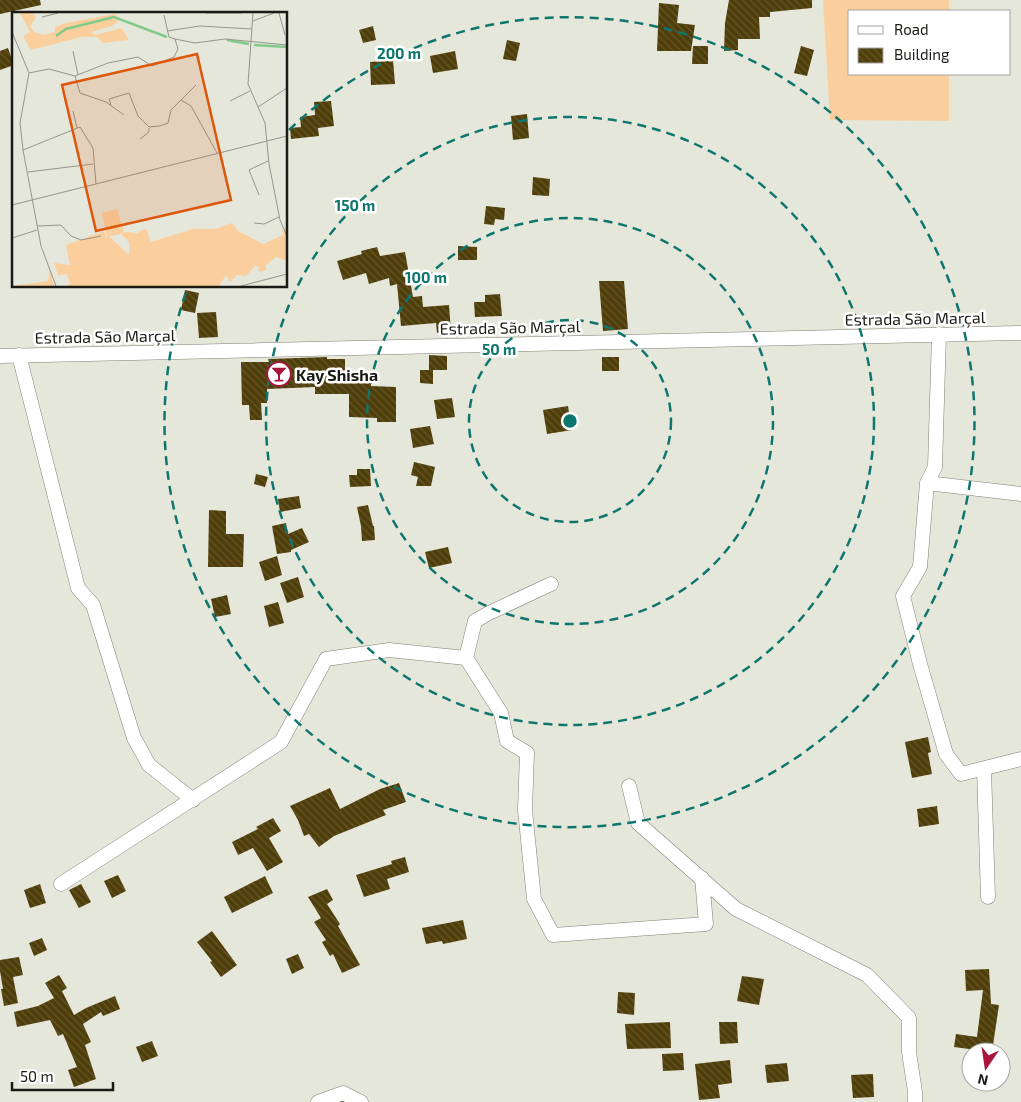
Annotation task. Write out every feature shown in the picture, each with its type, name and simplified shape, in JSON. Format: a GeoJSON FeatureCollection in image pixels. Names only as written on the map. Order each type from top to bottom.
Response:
{"type":"FeatureCollection","features":[{"type":"Feature","properties":{"kind":"street","name":"Estrada São Marçal"},"geometry":{"type":"LineString","coordinates":[[0,356],[1021,333]]}},
{"type":"Feature","properties":{"kind":"street"},"geometry":{"type":"LineString","coordinates":[[939,334],[935,467],[927,483],[920,567],[903,596],[946,754],[961,774],[1021,759]]}},
{"type":"Feature","properties":{"kind":"street"},"geometry":{"type":"LineString","coordinates":[[18,355],[78,588],[93,605],[134,738],[149,765],[193,800]]}},
{"type":"Feature","properties":{"kind":"street"},"geometry":{"type":"LineString","coordinates":[[927,483],[1021,494]]}},
{"type":"Feature","properties":{"kind":"street"},"geometry":{"type":"LineString","coordinates":[[551,584],[489,612],[475,621],[466,658],[501,713],[507,741],[527,753],[525,810],[534,899],[553,934],[706,924],[702,878]]}},
{"type":"Feature","properties":{"kind":"street"},"geometry":{"type":"LineString","coordinates":[[61,884],[281,742],[326,659],[389,650],[466,658]]}},
{"type":"Feature","properties":{"kind":"street"},"geometry":{"type":"LineString","coordinates":[[984,768],[988,897]]}},
{"type":"Feature","properties":{"kind":"street"},"geometry":{"type":"LineString","coordinates":[[629,786],[638,823],[736,909],[867,974],[909,1018],[909,1052],[916,1092],[915,1102]]}},
{"type":"Feature","properties":{"kind":"street"},"geometry":{"type":"LineString","coordinates":[[318,1102],[343,1093],[361,1102]]}},
{"type":"Feature","properties":{"kind":"shaded area"},"geometry":{"type":"Polygon","coordinates":[[[823,0],[949,0],[949,10],[848,10],[848,75],[949,75],[949,121],[830,120],[823,0]]]}},
{"type":"Feature","properties":{"kind":"building"},"geometry":{"type":"Polygon","coordinates":[[[0,0],[40,0],[41,5],[0,14],[0,0]]]}},
{"type":"Feature","properties":{"kind":"building"},"geometry":{"type":"Polygon","coordinates":[[[729,0],[812,0],[812,8],[770,12],[770,17],[759,17],[760,39],[738,39],[738,50],[724,51],[725,23],[729,0]]]}},
{"type":"Feature","properties":{"kind":"building"},"geometry":{"type":"Polygon","coordinates":[[[659,3],[679,5],[677,23],[695,25],[691,51],[657,51],[659,3]]]}},
{"type":"Feature","properties":{"kind":"building"},"geometry":{"type":"Polygon","coordinates":[[[373,26],[376,40],[363,43],[359,30],[373,26]]]}},
{"type":"Feature","properties":{"kind":"building"},"geometry":{"type":"Polygon","coordinates":[[[507,40],[520,43],[516,61],[503,59],[507,40]]]}},
{"type":"Feature","properties":{"kind":"building"},"geometry":{"type":"Polygon","coordinates":[[[693,46],[708,46],[708,64],[692,64],[693,46]]]}},
{"type":"Feature","properties":{"kind":"building"},"geometry":{"type":"Polygon","coordinates":[[[801,46],[814,50],[807,76],[794,73],[801,46]]]}},
{"type":"Feature","properties":{"kind":"building"},"geometry":{"type":"Polygon","coordinates":[[[8,48],[12,66],[0,70],[0,51],[8,48]]]}},
{"type":"Feature","properties":{"kind":"building"},"geometry":{"type":"Polygon","coordinates":[[[455,51],[458,69],[433,73],[430,56],[455,51]]]}},
{"type":"Feature","properties":{"kind":"building"},"geometry":{"type":"Polygon","coordinates":[[[393,60],[395,84],[371,85],[370,62],[393,60]]]}},
{"type":"Feature","properties":{"kind":"building"},"geometry":{"type":"Polygon","coordinates":[[[331,101],[334,126],[318,128],[319,136],[291,139],[290,128],[301,127],[300,117],[315,115],[314,102],[331,101]]]}},
{"type":"Feature","properties":{"kind":"building"},"geometry":{"type":"Polygon","coordinates":[[[527,114],[529,138],[513,140],[511,116],[527,114]]]}},
{"type":"Feature","properties":{"kind":"building"},"geometry":{"type":"Polygon","coordinates":[[[533,177],[550,179],[549,196],[532,195],[533,177]]]}},
{"type":"Feature","properties":{"kind":"building"},"geometry":{"type":"Polygon","coordinates":[[[486,206],[505,208],[504,220],[495,219],[494,225],[484,224],[486,206]]]}},
{"type":"Feature","properties":{"kind":"building"},"geometry":{"type":"Polygon","coordinates":[[[458,246],[477,247],[477,260],[458,260],[458,246]]]}},
{"type":"Feature","properties":{"kind":"building"},"geometry":{"type":"Polygon","coordinates":[[[377,247],[380,256],[405,252],[413,297],[422,296],[423,307],[449,305],[451,332],[437,333],[436,323],[401,326],[397,284],[390,286],[389,278],[369,284],[366,273],[343,280],[337,261],[362,254],[361,251],[377,247]]]}},
{"type":"Feature","properties":{"kind":"building"},"geometry":{"type":"Polygon","coordinates":[[[599,281],[624,281],[628,329],[603,331],[599,281]]]}},
{"type":"Feature","properties":{"kind":"building"},"geometry":{"type":"Polygon","coordinates":[[[185,290],[199,293],[195,313],[181,310],[185,290]]]}},
{"type":"Feature","properties":{"kind":"building"},"geometry":{"type":"Polygon","coordinates":[[[500,294],[502,316],[475,317],[474,302],[485,302],[485,295],[500,294]]]}},
{"type":"Feature","properties":{"kind":"building"},"geometry":{"type":"Polygon","coordinates":[[[216,312],[218,337],[199,338],[197,313],[216,312]]]}},
{"type":"Feature","properties":{"kind":"building"},"geometry":{"type":"Polygon","coordinates":[[[429,355],[447,356],[447,370],[429,370],[429,355]]]}},
{"type":"Feature","properties":{"kind":"building"},"geometry":{"type":"Polygon","coordinates":[[[327,357],[327,359],[345,359],[345,372],[371,373],[371,386],[396,387],[396,422],[377,422],[377,418],[349,417],[349,394],[315,394],[315,387],[267,389],[267,403],[261,403],[262,420],[250,420],[249,405],[242,405],[241,362],[269,362],[268,359],[327,357]]]}},
{"type":"Feature","properties":{"kind":"building"},"geometry":{"type":"Polygon","coordinates":[[[602,357],[619,357],[619,371],[602,371],[602,357]]]}},
{"type":"Feature","properties":{"kind":"building"},"geometry":{"type":"Polygon","coordinates":[[[420,370],[433,370],[433,384],[420,383],[420,370]]]}},
{"type":"Feature","properties":{"kind":"building"},"geometry":{"type":"Polygon","coordinates":[[[452,398],[455,417],[437,419],[434,400],[452,398]]]}},
{"type":"Feature","properties":{"kind":"building"},"geometry":{"type":"Polygon","coordinates":[[[568,406],[572,430],[547,434],[543,410],[568,406]]]}},
{"type":"Feature","properties":{"kind":"building"},"geometry":{"type":"Polygon","coordinates":[[[430,426],[434,444],[413,448],[410,429],[430,426]]]}},
{"type":"Feature","properties":{"kind":"building"},"geometry":{"type":"Polygon","coordinates":[[[414,462],[435,467],[431,486],[416,486],[418,477],[411,475],[414,462]]]}},
{"type":"Feature","properties":{"kind":"building"},"geometry":{"type":"Polygon","coordinates":[[[357,469],[370,469],[371,486],[350,487],[349,475],[357,475],[357,469]]]}},
{"type":"Feature","properties":{"kind":"building"},"geometry":{"type":"Polygon","coordinates":[[[256,474],[268,477],[265,487],[254,484],[256,474]]]}},
{"type":"Feature","properties":{"kind":"building"},"geometry":{"type":"Polygon","coordinates":[[[299,496],[301,508],[280,512],[278,499],[299,496]]]}},
{"type":"Feature","properties":{"kind":"building"},"geometry":{"type":"Polygon","coordinates":[[[368,505],[374,526],[375,540],[362,541],[357,507],[368,505]]]}},
{"type":"Feature","properties":{"kind":"building"},"geometry":{"type":"Polygon","coordinates":[[[209,510],[226,511],[226,534],[244,534],[243,567],[208,567],[209,510]]]}},
{"type":"Feature","properties":{"kind":"building"},"geometry":{"type":"Polygon","coordinates":[[[286,523],[288,534],[302,528],[309,542],[291,550],[291,552],[277,554],[272,526],[286,523]]]}},
{"type":"Feature","properties":{"kind":"building"},"geometry":{"type":"Polygon","coordinates":[[[448,547],[452,563],[429,568],[425,552],[448,547]]]}},
{"type":"Feature","properties":{"kind":"building"},"geometry":{"type":"Polygon","coordinates":[[[277,556],[282,575],[265,581],[259,562],[277,556]]]}},
{"type":"Feature","properties":{"kind":"building"},"geometry":{"type":"Polygon","coordinates":[[[298,577],[304,597],[287,603],[280,583],[298,577]]]}},
{"type":"Feature","properties":{"kind":"building"},"geometry":{"type":"Polygon","coordinates":[[[227,595],[231,614],[215,617],[211,599],[227,595]]]}},
{"type":"Feature","properties":{"kind":"building"},"geometry":{"type":"Polygon","coordinates":[[[278,602],[284,623],[269,627],[264,606],[278,602]]]}},
{"type":"Feature","properties":{"kind":"building"},"geometry":{"type":"Polygon","coordinates":[[[928,737],[931,752],[928,753],[932,774],[912,778],[905,742],[928,737]]]}},
{"type":"Feature","properties":{"kind":"building"},"geometry":{"type":"Polygon","coordinates":[[[399,783],[406,802],[383,810],[386,815],[334,836],[319,847],[309,834],[304,836],[290,806],[330,788],[340,809],[380,789],[399,783]]]}},
{"type":"Feature","properties":{"kind":"building"},"geometry":{"type":"Polygon","coordinates":[[[937,806],[939,824],[919,827],[917,809],[937,806]]]}},
{"type":"Feature","properties":{"kind":"building"},"geometry":{"type":"Polygon","coordinates":[[[273,818],[281,831],[269,838],[283,862],[267,871],[253,848],[238,855],[232,842],[258,829],[256,827],[273,818]]]}},
{"type":"Feature","properties":{"kind":"building"},"geometry":{"type":"Polygon","coordinates":[[[405,857],[409,872],[387,879],[390,889],[364,897],[356,875],[392,864],[391,861],[405,857]]]}},
{"type":"Feature","properties":{"kind":"building"},"geometry":{"type":"Polygon","coordinates":[[[118,875],[126,891],[112,898],[104,881],[118,875]]]}},
{"type":"Feature","properties":{"kind":"building"},"geometry":{"type":"Polygon","coordinates":[[[265,876],[273,893],[232,913],[224,897],[265,876]]]}},
{"type":"Feature","properties":{"kind":"building"},"geometry":{"type":"Polygon","coordinates":[[[40,884],[46,903],[30,908],[24,890],[40,884]]]}},
{"type":"Feature","properties":{"kind":"building"},"geometry":{"type":"Polygon","coordinates":[[[81,884],[91,902],[79,908],[69,890],[81,884]]]}},
{"type":"Feature","properties":{"kind":"building"},"geometry":{"type":"Polygon","coordinates":[[[327,889],[333,900],[327,904],[340,924],[338,926],[360,965],[342,973],[333,954],[330,956],[322,942],[326,940],[314,922],[321,918],[308,897],[327,889]]]}},
{"type":"Feature","properties":{"kind":"building"},"geometry":{"type":"Polygon","coordinates":[[[463,920],[467,939],[443,944],[442,941],[426,944],[422,928],[463,920]]]}},
{"type":"Feature","properties":{"kind":"building"},"geometry":{"type":"Polygon","coordinates":[[[212,931],[237,965],[221,977],[210,962],[212,961],[197,942],[212,931]]]}},
{"type":"Feature","properties":{"kind":"building"},"geometry":{"type":"Polygon","coordinates":[[[42,938],[47,950],[34,956],[29,943],[42,938]]]}},
{"type":"Feature","properties":{"kind":"building"},"geometry":{"type":"Polygon","coordinates":[[[298,954],[304,968],[292,974],[286,959],[298,954]]]}},
{"type":"Feature","properties":{"kind":"building"},"geometry":{"type":"Polygon","coordinates":[[[19,957],[23,975],[13,977],[18,1003],[4,1006],[1,989],[3,989],[0,960],[19,957]]]}},
{"type":"Feature","properties":{"kind":"building"},"geometry":{"type":"Polygon","coordinates":[[[989,969],[991,1004],[999,1005],[993,1042],[961,1042],[961,1048],[954,1047],[956,1034],[977,1037],[983,990],[966,991],[965,970],[989,969]]]}},
{"type":"Feature","properties":{"kind":"building"},"geometry":{"type":"Polygon","coordinates":[[[59,975],[67,988],[62,991],[74,1015],[115,996],[120,1009],[103,1016],[101,1012],[83,1024],[91,1042],[85,1045],[96,1079],[74,1087],[68,1070],[77,1067],[63,1034],[58,1036],[50,1020],[17,1027],[14,1012],[38,1006],[54,998],[45,983],[59,975]]]}},
{"type":"Feature","properties":{"kind":"building"},"geometry":{"type":"Polygon","coordinates":[[[742,976],[764,979],[759,1005],[737,1001],[742,976]]]}},
{"type":"Feature","properties":{"kind":"building"},"geometry":{"type":"Polygon","coordinates":[[[618,992],[635,993],[634,1015],[617,1013],[618,992]]]}},
{"type":"Feature","properties":{"kind":"building"},"geometry":{"type":"Polygon","coordinates":[[[670,1022],[671,1048],[627,1049],[625,1024],[670,1022]]]}},
{"type":"Feature","properties":{"kind":"building"},"geometry":{"type":"Polygon","coordinates":[[[719,1022],[737,1022],[738,1043],[720,1044],[719,1022]]]}},
{"type":"Feature","properties":{"kind":"building"},"geometry":{"type":"Polygon","coordinates":[[[152,1041],[158,1056],[142,1062],[136,1047],[152,1041]]]}},
{"type":"Feature","properties":{"kind":"building"},"geometry":{"type":"Polygon","coordinates":[[[683,1053],[684,1070],[663,1071],[662,1054],[683,1053]]]}},
{"type":"Feature","properties":{"kind":"building"},"geometry":{"type":"Polygon","coordinates":[[[730,1060],[732,1083],[718,1085],[720,1098],[699,1100],[695,1064],[730,1060]]]}},
{"type":"Feature","properties":{"kind":"building"},"geometry":{"type":"Polygon","coordinates":[[[787,1063],[789,1081],[767,1083],[765,1065],[787,1063]]]}},
{"type":"Feature","properties":{"kind":"building"},"geometry":{"type":"Polygon","coordinates":[[[873,1074],[874,1097],[853,1098],[851,1075],[873,1074]]]}},
{"type":"Feature","properties":{"kind":"place","name":"Kay Shisha"},"geometry":{"type":"Point","coordinates":[279,374]}}]}
